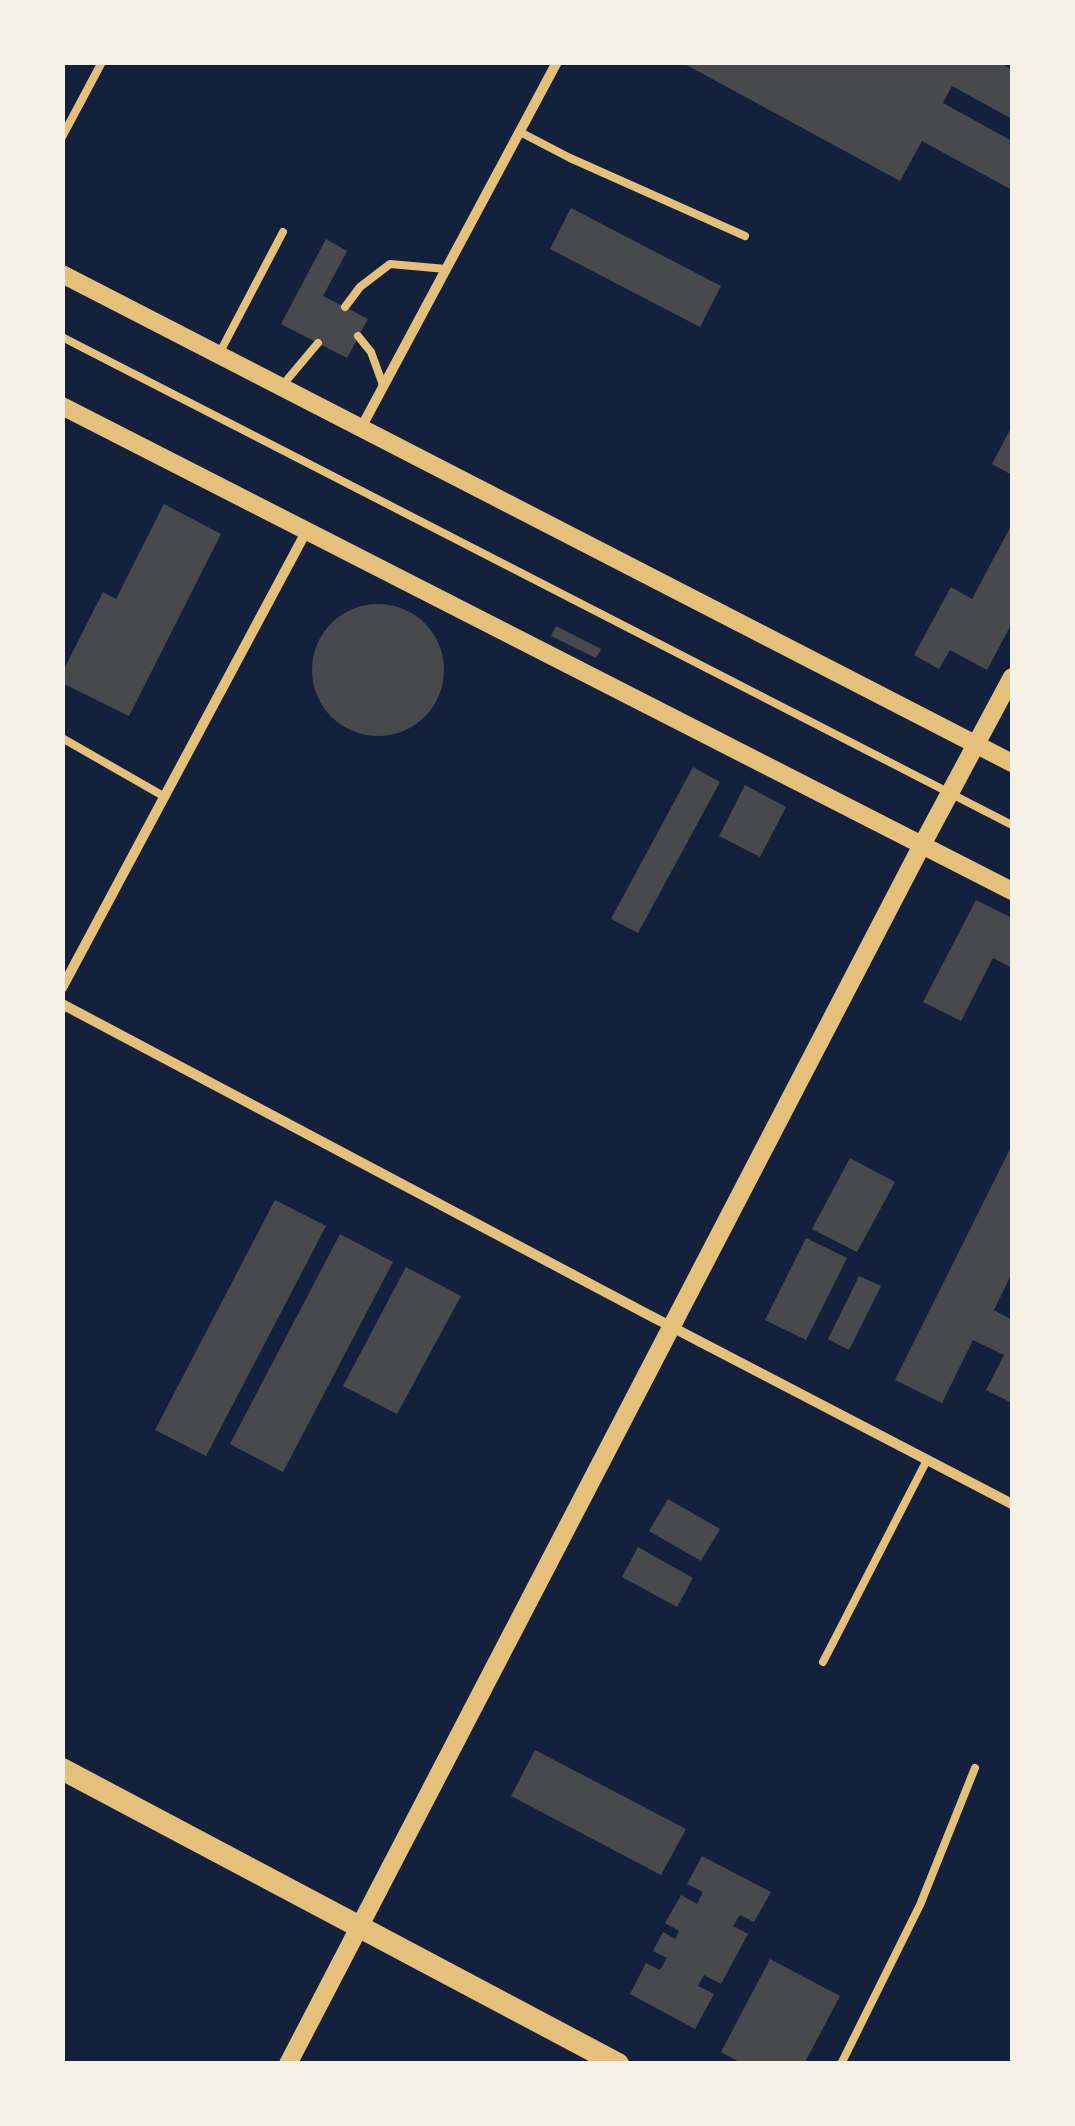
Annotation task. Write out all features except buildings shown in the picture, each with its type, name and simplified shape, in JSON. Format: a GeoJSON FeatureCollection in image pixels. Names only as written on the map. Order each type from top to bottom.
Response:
{"type":"FeatureCollection","features":[{"type":"Feature","properties":{"kind":"main road"},"geometry":{"type":"LineString","coordinates":[[62,1769],[618,2064]]}},
{"type":"Feature","properties":{"kind":"street"},"geometry":{"type":"LineString","coordinates":[[361,428],[557,62]]}},
{"type":"Feature","properties":{"kind":"street"},"geometry":{"type":"LineString","coordinates":[[62,274],[1012,763]]}},
{"type":"Feature","properties":{"kind":"street"},"geometry":{"type":"LineString","coordinates":[[62,406],[1012,891]]}},
{"type":"Feature","properties":{"kind":"street"},"geometry":{"type":"LineString","coordinates":[[62,988],[307,530]]}},
{"type":"Feature","properties":{"kind":"street"},"geometry":{"type":"LineString","coordinates":[[288,2064],[1012,677]]}},
{"type":"Feature","properties":{"kind":"street"},"geometry":{"type":"LineString","coordinates":[[62,1004],[1012,1504]]}},
{"type":"Feature","properties":{"kind":"lane"},"geometry":{"type":"LineString","coordinates":[[62,137],[102,62]]}},
{"type":"Feature","properties":{"kind":"lane"},"geometry":{"type":"LineString","coordinates":[[520,132],[745,236]]}},
{"type":"Feature","properties":{"kind":"lane"},"geometry":{"type":"LineString","coordinates":[[219,355],[283,232]]}},
{"type":"Feature","properties":{"kind":"lane"},"geometry":{"type":"LineString","coordinates":[[345,307],[360,287],[390,264],[446,269]]}},
{"type":"Feature","properties":{"kind":"lane"},"geometry":{"type":"LineString","coordinates":[[62,336],[1012,825]]}},
{"type":"Feature","properties":{"kind":"lane"},"geometry":{"type":"LineString","coordinates":[[358,336],[371,352],[384,386]]}},
{"type":"Feature","properties":{"kind":"lane"},"geometry":{"type":"LineString","coordinates":[[281,386],[318,343]]}},
{"type":"Feature","properties":{"kind":"lane"},"geometry":{"type":"LineString","coordinates":[[62,738],[164,796]]}},
{"type":"Feature","properties":{"kind":"lane"},"geometry":{"type":"LineString","coordinates":[[823,1662],[927,1460]]}},
{"type":"Feature","properties":{"kind":"lane"},"geometry":{"type":"LineString","coordinates":[[841,2064],[920,1904],[974,1768]]}}]}
